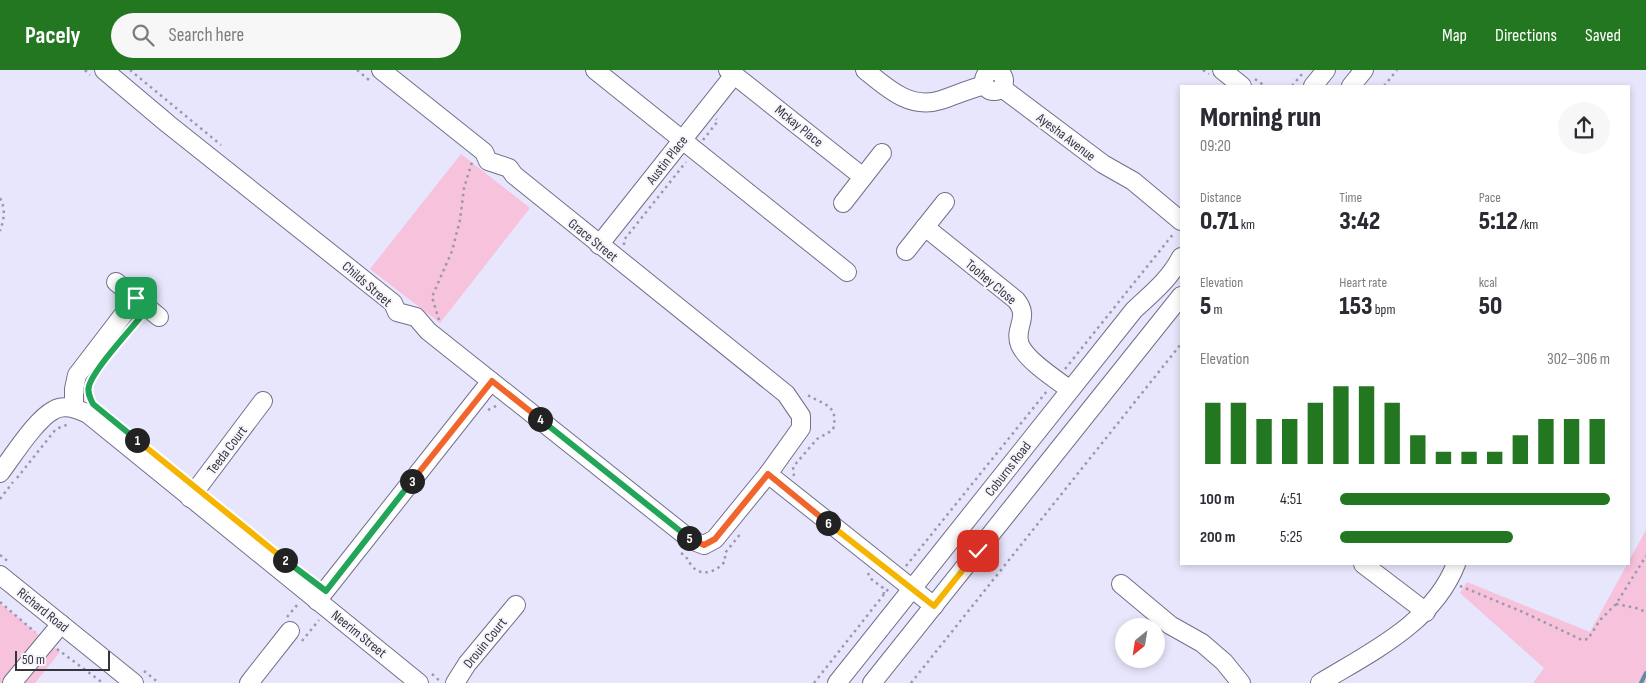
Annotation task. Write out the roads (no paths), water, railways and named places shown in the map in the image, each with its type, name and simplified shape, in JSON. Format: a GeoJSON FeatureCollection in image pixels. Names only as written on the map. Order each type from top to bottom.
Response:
{"type":"FeatureCollection","features":[{"type":"Feature","properties":{"kind":"street","name":"Childs Street"},"geometry":{"type":"LineString","coordinates":[[104,70],[168,124],[393,303],[397,312],[416,317],[428,331],[691,540],[704,545],[715,539],[768,474]]}},
{"type":"Feature","properties":{"kind":"street"},"geometry":{"type":"LineString","coordinates":[[595,70],[847,272]]}},
{"type":"Feature","properties":{"kind":"street"},"geometry":{"type":"LineString","coordinates":[[865,70],[904,99],[922,102],[939,101],[966,90],[994,86],[1004,79],[1001,73],[996,70]]}},
{"type":"Feature","properties":{"kind":"street"},"geometry":{"type":"LineString","coordinates":[[1222,70],[1241,85]]}},
{"type":"Feature","properties":{"kind":"street"},"geometry":{"type":"LineString","coordinates":[[1314,85],[1326,70]]}},
{"type":"Feature","properties":{"kind":"street"},"geometry":{"type":"LineString","coordinates":[[1352,85],[1364,70]]}},
{"type":"Feature","properties":{"kind":"street","name":"Austin Place"},"geometry":{"type":"LineString","coordinates":[[599,245],[682,141],[731,72]]}},
{"type":"Feature","properties":{"kind":"street","name":"Mckay Place"},"geometry":{"type":"LineString","coordinates":[[731,72],[863,178]]}},
{"type":"Feature","properties":{"kind":"street","name":"Grace Street"},"geometry":{"type":"LineString","coordinates":[[377,76],[484,152],[488,161],[509,168],[514,175],[599,245],[786,394],[801,416],[801,428],[768,474]]}},
{"type":"Feature","properties":{"kind":"street","name":"Ayesha Avenue"},"geometry":{"type":"LineString","coordinates":[[994,86],[1103,164],[1134,181],[1161,190],[1180,203]]}},
{"type":"Feature","properties":{"kind":"street"},"geometry":{"type":"LineString","coordinates":[[843,204],[882,153]]}},
{"type":"Feature","properties":{"kind":"street","name":"Ayesha Avenue"},"geometry":{"type":"LineString","coordinates":[[1134,181],[1178,226]]}},
{"type":"Feature","properties":{"kind":"street"},"geometry":{"type":"LineString","coordinates":[[906,251],[945,202]]}},
{"type":"Feature","properties":{"kind":"street","name":"Toohey Close"},"geometry":{"type":"LineString","coordinates":[[924,227],[1016,300],[1021,307],[1023,315],[1019,330],[1020,344],[1030,358],[1063,384]]}},
{"type":"Feature","properties":{"kind":"street","name":"Coburns Road"},"geometry":{"type":"LineString","coordinates":[[837,683],[912,589],[1063,384],[1134,310],[1162,284],[1176,268],[1180,260]]}},
{"type":"Feature","properties":{"kind":"street"},"geometry":{"type":"LineString","coordinates":[[116,282],[159,317]]}},
{"type":"Feature","properties":{"kind":"street","name":"Coburns Road"},"geometry":{"type":"LineString","coordinates":[[872,683],[1180,297]]}},
{"type":"Feature","properties":{"kind":"street"},"geometry":{"type":"LineString","coordinates":[[0,472],[41,420],[55,409],[73,415],[74,388],[77,375],[136,298]]}},
{"type":"Feature","properties":{"kind":"street"},"geometry":{"type":"LineString","coordinates":[[315,607],[492,381]]}},
{"type":"Feature","properties":{"kind":"street","name":"Teeda Court"},"geometry":{"type":"LineString","coordinates":[[190,498],[263,401]]}},
{"type":"Feature","properties":{"kind":"street","name":"Neerim Street"},"geometry":{"type":"LineString","coordinates":[[73,415],[88,414],[190,498],[315,607],[423,677]]}},
{"type":"Feature","properties":{"kind":"street"},"geometry":{"type":"LineString","coordinates":[[768,474],[934,606]]}},
{"type":"Feature","properties":{"kind":"street"},"geometry":{"type":"LineString","coordinates":[[1363,565],[1426,612]]}},
{"type":"Feature","properties":{"kind":"street"},"geometry":{"type":"LineString","coordinates":[[1320,683],[1388,642],[1426,612],[1449,582],[1456,565]]}},
{"type":"Feature","properties":{"kind":"street","name":"Richard Road"},"geometry":{"type":"LineString","coordinates":[[0,575],[134,683]]}},
{"type":"Feature","properties":{"kind":"street"},"geometry":{"type":"LineString","coordinates":[[1121,584],[1170,625],[1202,643],[1224,662],[1241,683]]}},
{"type":"Feature","properties":{"kind":"street","name":"Drouin Court"},"geometry":{"type":"LineString","coordinates":[[455,683],[467,664],[516,605]]}},
{"type":"Feature","properties":{"kind":"street"},"geometry":{"type":"LineString","coordinates":[[12,683],[61,624]]}},
{"type":"Feature","properties":{"kind":"street"},"geometry":{"type":"LineString","coordinates":[[249,683],[290,632]]}},
{"type":"Feature","properties":{"kind":"waterway"},"geometry":{"type":"LineString","coordinates":[[1641,683],[1646,673]]}}]}
